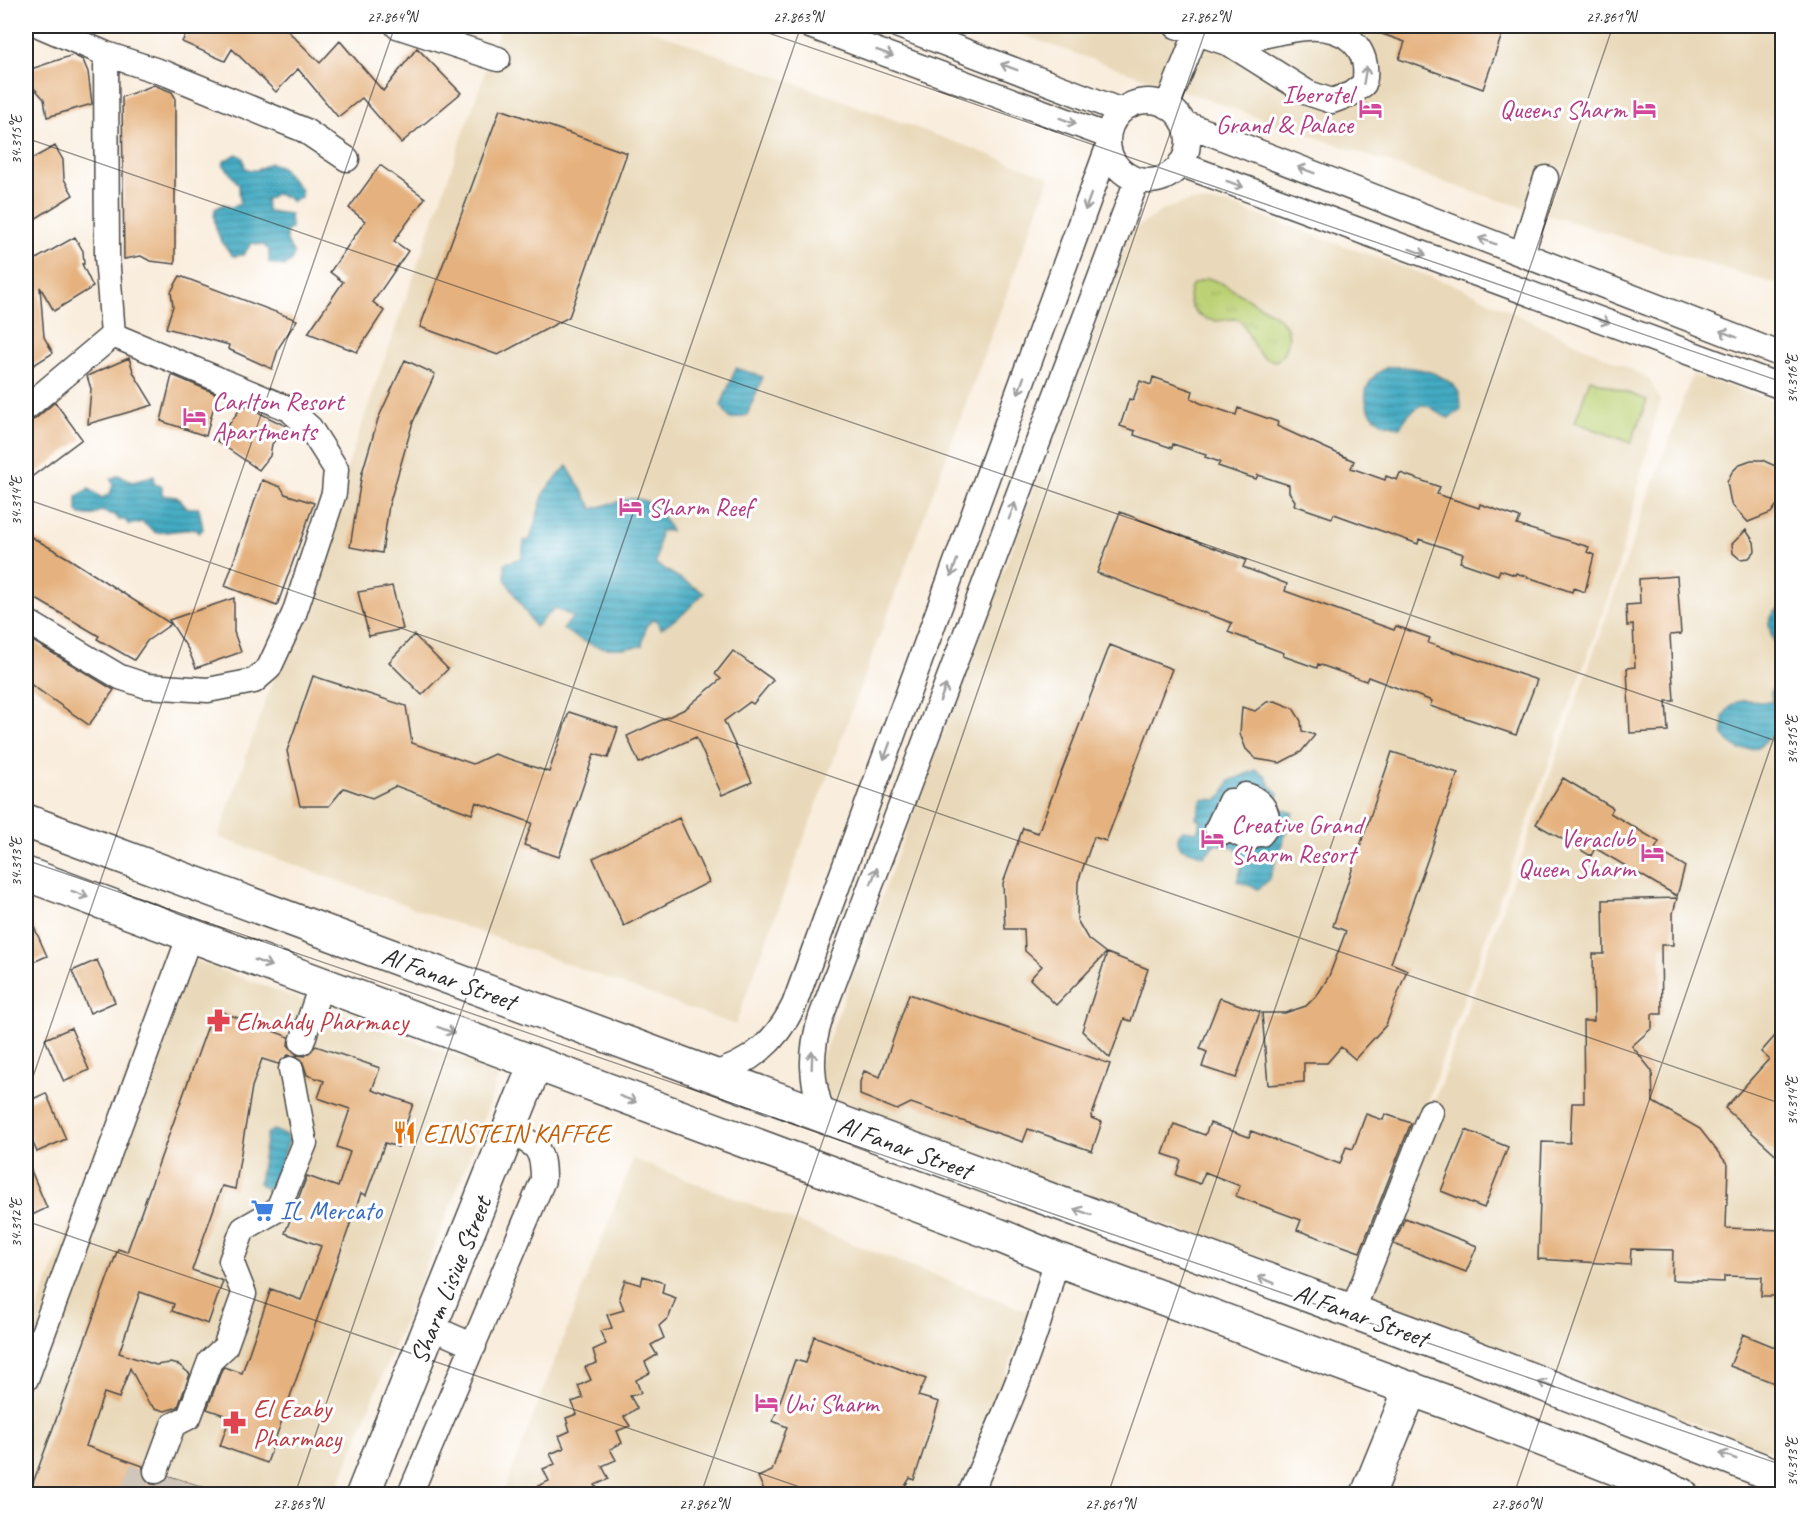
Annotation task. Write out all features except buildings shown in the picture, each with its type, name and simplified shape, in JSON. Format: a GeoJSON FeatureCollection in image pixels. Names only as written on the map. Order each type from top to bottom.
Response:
{"type":"FeatureCollection","features":[{"type":"Feature","properties":{"kind":"main road","name":"Al Fanar Street"},"geometry":{"type":"LineString","coordinates":[[26,821],[1352,1312],[1782,1478]]}},
{"type":"Feature","properties":{"kind":"main road","name":"Al Fanar Street"},"geometry":{"type":"LineString","coordinates":[[26,874],[998,1235],[1056,1259],[1411,1388],[1682,1494]]}},
{"type":"Feature","properties":{"kind":"main road","name":"Sharm Lisiue Street"},"geometry":{"type":"LineString","coordinates":[[370,1492],[431,1327],[536,1065]]}},
{"type":"Feature","properties":{"kind":"main road"},"geometry":{"type":"LineString","coordinates":[[1368,1494],[1411,1388]]}},
{"type":"Feature","properties":{"kind":"street"},"geometry":{"type":"LineString","coordinates":[[41,26],[106,54],[167,74],[304,130],[347,159]]}},
{"type":"Feature","properties":{"kind":"street"},"geometry":{"type":"LineString","coordinates":[[397,26],[498,59]]}},
{"type":"Feature","properties":{"kind":"street"},"geometry":{"type":"LineString","coordinates":[[810,26],[1108,142],[1118,167],[1137,180],[1147,181],[1166,177],[1180,164],[1187,146],[1175,115],[1189,28],[1230,44],[1308,93],[1332,101],[1351,94],[1364,84],[1367,69],[1364,54],[1353,41],[1336,33],[1309,28],[1230,44]]}},
{"type":"Feature","properties":{"kind":"street"},"geometry":{"type":"LineString","coordinates":[[899,26],[1122,111]]}},
{"type":"Feature","properties":{"kind":"street"},"geometry":{"type":"LineString","coordinates":[[106,54],[107,256],[113,335]]}},
{"type":"Feature","properties":{"kind":"street"},"geometry":{"type":"LineString","coordinates":[[710,1075],[742,1064],[756,1055],[779,1032],[794,1005],[1116,118],[1122,111],[1139,102],[1149,101],[1175,115],[1782,355]]}},
{"type":"Feature","properties":{"kind":"street"},"geometry":{"type":"LineString","coordinates":[[1180,164],[1782,387]]}},
{"type":"Feature","properties":{"kind":"street"},"geometry":{"type":"LineString","coordinates":[[1522,254],[1546,178]]}},
{"type":"Feature","properties":{"kind":"street"},"geometry":{"type":"LineString","coordinates":[[823,1116],[812,1073],[812,1054],[821,1017],[1137,180]]}},
{"type":"Feature","properties":{"kind":"street"},"geometry":{"type":"LineString","coordinates":[[26,408],[113,335]]}},
{"type":"Feature","properties":{"kind":"street"},"geometry":{"type":"LineString","coordinates":[[26,621],[120,677],[147,686],[208,690],[254,681],[269,668],[294,614],[334,493],[336,469],[310,428],[289,409],[113,335]]}},
{"type":"Feature","properties":{"kind":"street"},"geometry":{"type":"LineString","coordinates":[[26,1379],[190,935]]}},
{"type":"Feature","properties":{"kind":"street"},"geometry":{"type":"LineString","coordinates":[[302,1042],[321,985]]}},
{"type":"Feature","properties":{"kind":"street"},"geometry":{"type":"LineString","coordinates":[[156,1471],[173,1425],[189,1417],[210,1361],[225,1347],[244,1294],[231,1261],[243,1228],[278,1209],[305,1143],[291,1069]]}},
{"type":"Feature","properties":{"kind":"street"},"geometry":{"type":"LineString","coordinates":[[1352,1312],[1431,1112]]}},
{"type":"Feature","properties":{"kind":"street"},"geometry":{"type":"LineString","coordinates":[[410,1494],[543,1180],[543,1161],[539,1151],[533,1143],[510,1132]]}},
{"type":"Feature","properties":{"kind":"street"},"geometry":{"type":"LineString","coordinates":[[970,1494],[1020,1372],[1050,1286],[1056,1259]]}},
{"type":"Feature","properties":{"kind":"street"},"geometry":{"type":"LineString","coordinates":[[431,1327],[474,1346]]}},
{"type":"Feature","properties":{"kind":"shaded area","name":"Sharm Reef"},"geometry":{"type":"Polygon","coordinates":[[[501,26],[640,26],[1050,177],[735,1025],[218,837],[501,26]]]}},
{"type":"Feature","properties":{"kind":"shaded area"},"geometry":{"type":"Polygon","coordinates":[[[996,26],[1782,26],[1782,286],[1476,193],[996,26]]]}},
{"type":"Feature","properties":{"kind":"shaded area","name":"Creative Grand Sharm Resort"},"geometry":{"type":"Polygon","coordinates":[[[1192,201],[1230,205],[1462,288],[1649,378],[1660,401],[1615,579],[1358,1294],[825,1102],[819,1065],[1130,232],[1165,209],[1192,201]]]}},
{"type":"Feature","properties":{"kind":"shaded area","name":"Veraclub Queen Sharm"},"geometry":{"type":"Polygon","coordinates":[[[1692,375],[1782,403],[1782,1455],[1363,1303],[1692,375]]]}},
{"type":"Feature","properties":{"kind":"shaded area","name":"IL Mercato"},"geometry":{"type":"Polygon","coordinates":[[[172,952],[493,1070],[497,1075],[497,1082],[457,1190],[335,1494],[26,1494],[26,1341],[172,952]]]}},
{"type":"Feature","properties":{"kind":"shaded area","name":"Uni Sharm"},"geometry":{"type":"Polygon","coordinates":[[[633,1159],[1030,1312],[959,1494],[503,1494],[633,1159]]]}},
{"type":"Feature","properties":{"kind":"green space"},"geometry":{"type":"Polygon","coordinates":[[[1208,278],[1223,284],[1274,314],[1286,325],[1289,337],[1283,355],[1276,361],[1262,356],[1240,320],[1209,320],[1197,313],[1190,303],[1190,291],[1193,284],[1208,278]]]}},
{"type":"Feature","properties":{"kind":"green space"},"geometry":{"type":"Polygon","coordinates":[[[1590,379],[1647,400],[1631,443],[1575,422],[1590,379]]]}},
{"type":"Feature","properties":{"kind":"water"},"geometry":{"type":"Polygon","coordinates":[[[237,154],[243,158],[245,168],[249,170],[256,170],[271,163],[281,167],[301,190],[301,197],[292,202],[287,197],[275,194],[266,200],[267,211],[290,214],[291,228],[286,233],[287,242],[294,254],[291,262],[284,266],[269,263],[269,250],[263,245],[252,243],[243,255],[233,256],[218,234],[215,209],[224,204],[231,208],[240,203],[239,185],[223,164],[225,160],[237,154]]]}},
{"type":"Feature","properties":{"kind":"water"},"geometry":{"type":"Polygon","coordinates":[[[1388,367],[1418,369],[1438,375],[1454,386],[1460,394],[1461,410],[1449,418],[1421,405],[1408,415],[1400,427],[1387,425],[1370,411],[1366,402],[1366,392],[1369,383],[1388,367]]]}},
{"type":"Feature","properties":{"kind":"water"},"geometry":{"type":"Polygon","coordinates":[[[736,368],[763,377],[747,415],[730,419],[721,405],[736,368]]]}},
{"type":"Feature","properties":{"kind":"water"},"geometry":{"type":"Polygon","coordinates":[[[567,466],[593,509],[629,499],[639,499],[655,508],[671,531],[660,531],[656,564],[704,593],[683,614],[661,629],[655,618],[646,626],[642,646],[610,648],[592,645],[563,629],[573,617],[555,608],[535,627],[505,579],[505,563],[522,558],[524,541],[530,540],[544,492],[567,466]]]}},
{"type":"Feature","properties":{"kind":"water"},"geometry":{"type":"Polygon","coordinates":[[[118,475],[132,482],[154,476],[154,484],[162,486],[162,495],[177,497],[187,508],[199,508],[203,529],[199,533],[194,529],[156,533],[142,522],[129,525],[115,515],[100,511],[94,515],[80,515],[77,511],[77,496],[89,489],[102,498],[110,494],[113,485],[111,479],[118,475]]]}},
{"type":"Feature","properties":{"kind":"water"},"geometry":{"type":"Polygon","coordinates":[[[1782,606],[1782,736],[1769,737],[1758,748],[1739,750],[1724,737],[1723,717],[1728,709],[1739,701],[1772,702],[1771,690],[1781,689],[1778,656],[1769,623],[1775,612],[1782,606]]]}},
{"type":"Feature","properties":{"kind":"water"},"geometry":{"type":"Polygon","coordinates":[[[1256,770],[1266,776],[1269,784],[1278,794],[1275,806],[1293,813],[1269,880],[1258,889],[1237,881],[1244,860],[1234,847],[1216,844],[1204,856],[1181,848],[1178,841],[1179,834],[1183,830],[1197,832],[1201,820],[1196,818],[1202,799],[1217,800],[1224,793],[1229,781],[1256,770]]]}},
{"type":"Feature","properties":{"kind":"water"},"geometry":{"type":"Polygon","coordinates":[[[273,1130],[286,1135],[289,1141],[271,1188],[266,1189],[259,1183],[267,1134],[273,1130]]]}},
{"type":"Feature","properties":{"kind":"tunnel"},"geometry":{"type":"LineString","coordinates":[[133,1491],[143,1466]]}},
{"type":"Feature","properties":{"kind":"tunnel"},"geometry":{"type":"LineString","coordinates":[[166,1494],[172,1477]]}},
{"type":"Feature","properties":{"kind":"tunnel"},"geometry":{"type":"LineString","coordinates":[[184,1494],[188,1482]]}},
{"type":"Feature","properties":{"kind":"place","name":"Iberotel Grand & Palace"},"geometry":{"type":"Point","coordinates":[1371,109]}},
{"type":"Feature","properties":{"kind":"place","name":"Queens Sharm"},"geometry":{"type":"Point","coordinates":[1645,109]}},
{"type":"Feature","properties":{"kind":"place","name":"Carlton Resort Apartments"},"geometry":{"type":"Point","coordinates":[194,416]}},
{"type":"Feature","properties":{"kind":"place","name":"Sharm Reef"},"geometry":{"type":"Point","coordinates":[630,507]}},
{"type":"Feature","properties":{"kind":"place","name":"Creative Grand Sharm Resort"},"geometry":{"type":"Point","coordinates":[1213,839]}},
{"type":"Feature","properties":{"kind":"place","name":"Veraclub Queen Sharm"},"geometry":{"type":"Point","coordinates":[1653,853]}},
{"type":"Feature","properties":{"kind":"place","name":"Elmahdy Pharmacy"},"geometry":{"type":"Point","coordinates":[218,1021]}},
{"type":"Feature","properties":{"kind":"place","name":"EINSTEIN KAFFEE"},"geometry":{"type":"Point","coordinates":[405,1133]}},
{"type":"Feature","properties":{"kind":"place","name":"IL Mercato"},"geometry":{"type":"Point","coordinates":[262,1210]}},
{"type":"Feature","properties":{"kind":"place","name":"Uni Sharm"},"geometry":{"type":"Point","coordinates":[766,1403]}},
{"type":"Feature","properties":{"kind":"place","name":"El Ezaby Pharmacy"},"geometry":{"type":"Point","coordinates":[235,1423]}}]}
